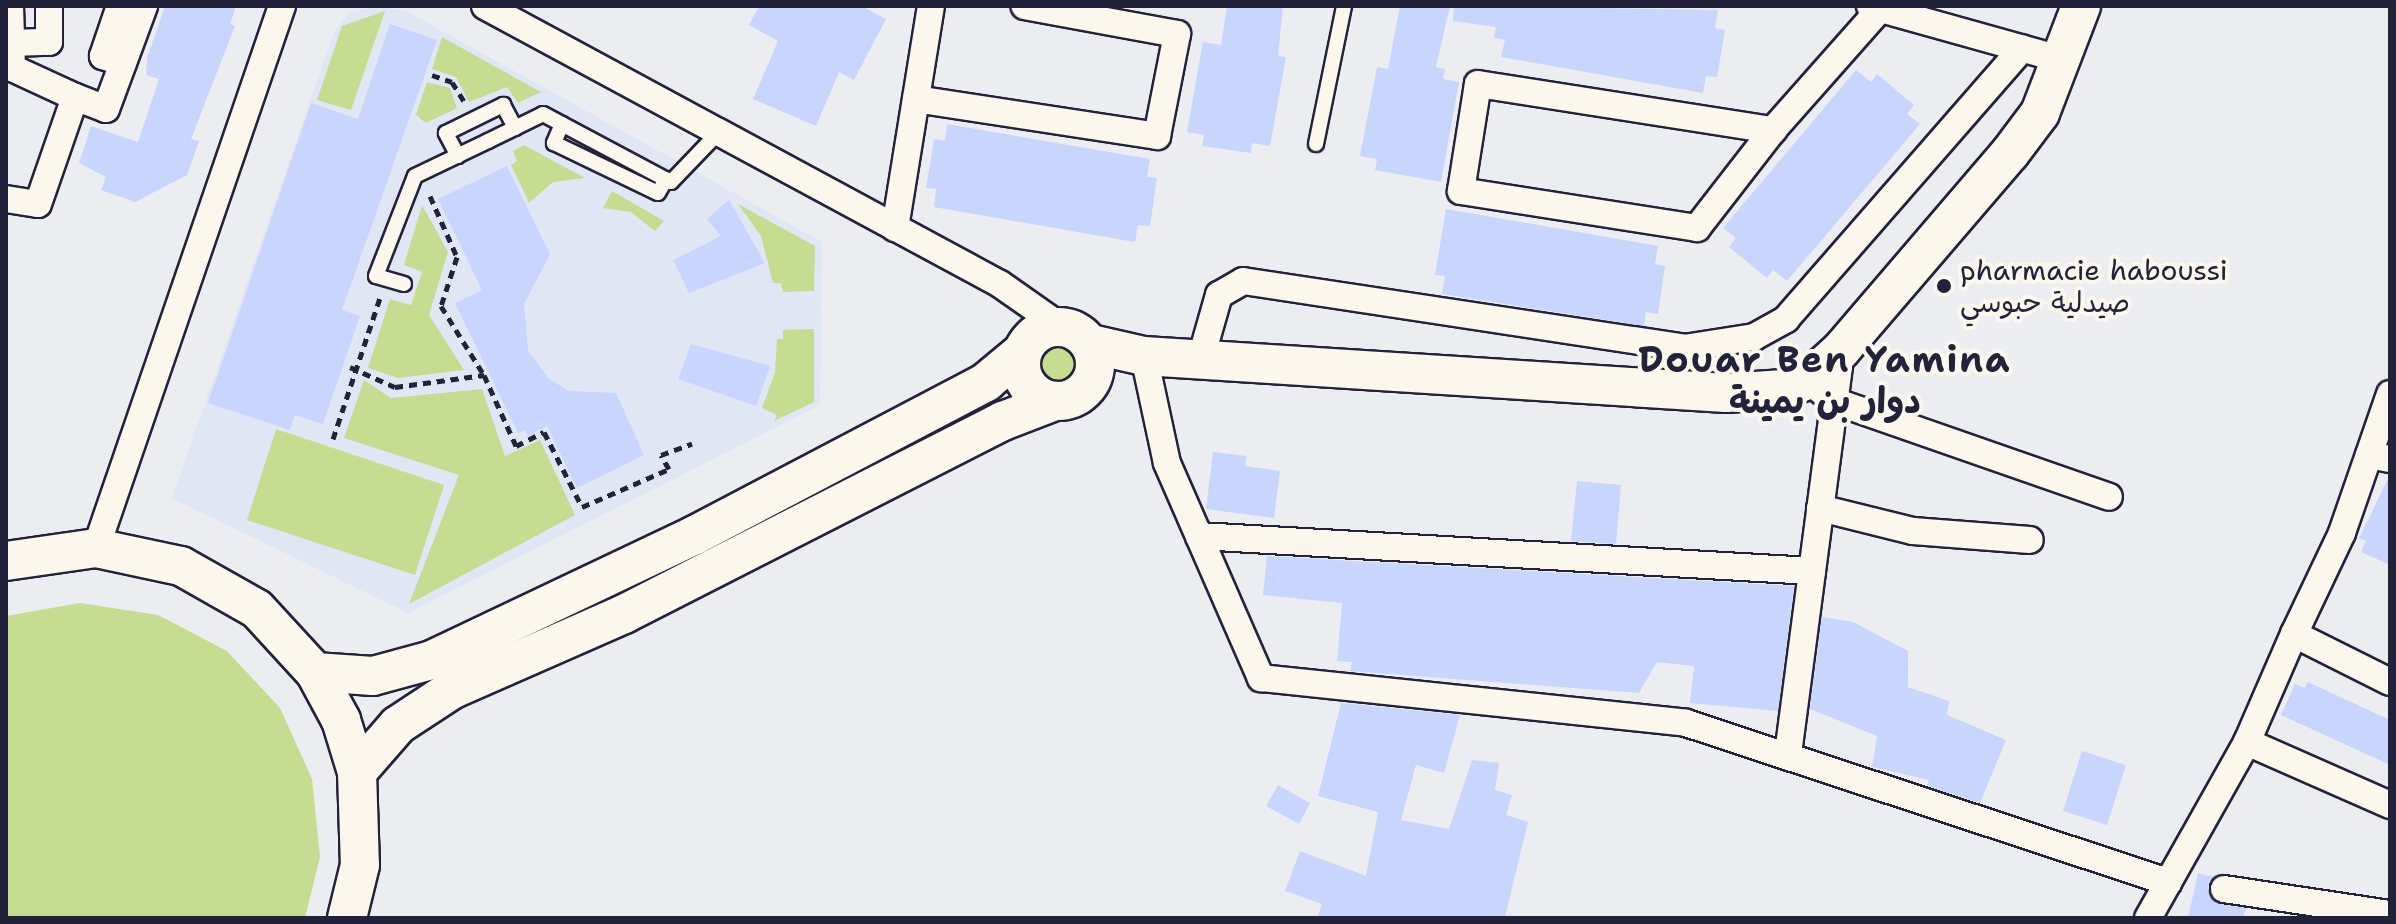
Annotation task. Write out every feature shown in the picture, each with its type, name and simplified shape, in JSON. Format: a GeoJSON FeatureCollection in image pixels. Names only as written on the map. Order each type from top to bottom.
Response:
{"type":"FeatureCollection","features":[{"type":"Feature","properties":{"kind":"main road"},"geometry":{"type":"LineString","coordinates":[[315,672],[373,676],[432,660],[695,535],[986,382],[1022,352],[1037,333],[1081,350],[1144,356],[1726,393],[1784,389],[1821,391],[1841,350],[2010,153],[2040,113],[2063,60],[2081,6]]}},
{"type":"Feature","properties":{"kind":"main road"},"geometry":{"type":"LineString","coordinates":[[357,772],[398,725],[451,690],[624,614],[1003,421],[1055,401],[1077,397],[1081,350]]}},
{"type":"Feature","properties":{"kind":"main road"},"geometry":{"type":"LineString","coordinates":[[1022,352],[1027,385],[1055,401]]}},
{"type":"Feature","properties":{"kind":"main road"},"geometry":{"type":"LineString","coordinates":[[6,561],[96,548],[181,566],[244,601],[315,672],[341,720],[357,772],[360,865],[347,918]]}},
{"type":"Feature","properties":{"kind":"street"},"geometry":{"type":"LineString","coordinates":[[10,6],[12,68],[106,109],[144,6]]}},
{"type":"Feature","properties":{"kind":"street"},"geometry":{"type":"LineString","coordinates":[[11,43],[49,42],[49,6]]}},
{"type":"Feature","properties":{"kind":"street"},"geometry":{"type":"LineString","coordinates":[[120,6],[103,56],[123,63]]}},
{"type":"Feature","properties":{"kind":"street"},"geometry":{"type":"LineString","coordinates":[[96,548],[282,6]]}},
{"type":"Feature","properties":{"kind":"street"},"geometry":{"type":"LineString","coordinates":[[485,6],[1016,294],[1081,350]]}},
{"type":"Feature","properties":{"kind":"street"},"geometry":{"type":"LineString","coordinates":[[895,228],[931,6]]}},
{"type":"Feature","properties":{"kind":"street"},"geometry":{"type":"LineString","coordinates":[[916,99],[1157,136],[1177,34],[1025,6]]}},
{"type":"Feature","properties":{"kind":"street"},"geometry":{"type":"LineString","coordinates":[[1773,130],[1478,84],[1461,191],[1697,228],[1875,7],[2063,60]]}},
{"type":"Feature","properties":{"kind":"street"},"geometry":{"type":"LineString","coordinates":[[1201,358],[1219,295],[1243,281],[1684,348],[1754,337],[1786,319],[2022,48]]}},
{"type":"Feature","properties":{"kind":"street"},"geometry":{"type":"LineString","coordinates":[[6,199],[38,204],[75,97]]}},
{"type":"Feature","properties":{"kind":"street"},"geometry":{"type":"LineString","coordinates":[[1144,356],[1167,463],[1261,678],[1656,719],[1788,754],[2168,882]]}},
{"type":"Feature","properties":{"kind":"street"},"geometry":{"type":"LineString","coordinates":[[1788,754],[1820,508],[1821,391],[2109,497]]}},
{"type":"Feature","properties":{"kind":"street"},"geometry":{"type":"LineString","coordinates":[[2148,918],[2247,742],[2294,634],[2380,457],[2390,394]]}},
{"type":"Feature","properties":{"kind":"street"},"geometry":{"type":"LineString","coordinates":[[1820,508],[1913,531],[2030,540]]}},
{"type":"Feature","properties":{"kind":"street"},"geometry":{"type":"LineString","coordinates":[[1199,536],[1812,571]]}},
{"type":"Feature","properties":{"kind":"street"},"geometry":{"type":"LineString","coordinates":[[2294,634],[2390,682]]}},
{"type":"Feature","properties":{"kind":"street"},"geometry":{"type":"LineString","coordinates":[[2247,742],[2390,805]]}},
{"type":"Feature","properties":{"kind":"street"},"geometry":{"type":"LineString","coordinates":[[2224,889],[2390,914]]}},
{"type":"Feature","properties":{"kind":"lane"},"geometry":{"type":"LineString","coordinates":[[1316,144],[1344,6]]}},
{"type":"Feature","properties":{"kind":"lane"},"geometry":{"type":"LineString","coordinates":[[458,156],[446,133],[503,105],[515,128]]}},
{"type":"Feature","properties":{"kind":"lane"},"geometry":{"type":"LineString","coordinates":[[404,284],[376,276],[420,174],[543,114],[666,179],[685,172],[717,134]]}},
{"type":"Feature","properties":{"kind":"path"},"geometry":{"type":"LineString","coordinates":[[420,174],[457,257],[441,306],[484,375],[516,446],[544,432],[582,507],[669,469],[661,455],[692,444]]}},
{"type":"Feature","properties":{"kind":"path"},"geometry":{"type":"LineString","coordinates":[[333,439],[353,368],[387,279]]}},
{"type":"Feature","properties":{"kind":"path"},"geometry":{"type":"LineString","coordinates":[[353,368],[395,387],[484,375]]}},
{"type":"Feature","properties":{"kind":"shaded area"},"geometry":{"type":"Polygon","coordinates":[[[378,6],[408,12],[822,242],[820,405],[408,613],[172,498],[334,32],[349,13],[378,6]]]}},
{"type":"Feature","properties":{"kind":"green space"},"geometry":{"type":"Polygon","coordinates":[[[385,11],[351,110],[317,100],[342,26],[385,11]]]}},
{"type":"Feature","properties":{"kind":"green space"},"geometry":{"type":"Polygon","coordinates":[[[442,37],[541,92],[518,103],[507,87],[469,102],[456,77],[432,69],[442,37]]]}},
{"type":"Feature","properties":{"kind":"green space"},"geometry":{"type":"Polygon","coordinates":[[[427,82],[450,88],[457,108],[426,123],[416,115],[427,82]]]}},
{"type":"Feature","properties":{"kind":"green space"},"geometry":{"type":"Polygon","coordinates":[[[524,145],[585,178],[553,182],[529,203],[511,165],[517,161],[513,151],[524,145]]]}},
{"type":"Feature","properties":{"kind":"green space"},"geometry":{"type":"Polygon","coordinates":[[[612,191],[664,221],[655,231],[631,212],[603,208],[612,191]]]}},
{"type":"Feature","properties":{"kind":"green space"},"geometry":{"type":"Polygon","coordinates":[[[738,204],[815,246],[814,291],[783,292],[781,283],[773,283],[761,236],[738,204]]]}},
{"type":"Feature","properties":{"kind":"green space"},"geometry":{"type":"Polygon","coordinates":[[[422,205],[448,252],[429,315],[464,370],[398,378],[368,368],[390,299],[411,305],[422,272],[404,265],[422,205]]]}},
{"type":"Feature","properties":{"kind":"green space"},"geometry":{"type":"Polygon","coordinates":[[[814,329],[814,402],[774,421],[777,415],[762,408],[775,373],[777,339],[783,339],[783,330],[814,329]]]}},
{"type":"Feature","properties":{"kind":"green space"},"geometry":{"type":"Polygon","coordinates":[[[1061,341],[1075,347],[1081,361],[1075,375],[1061,381],[1047,375],[1041,361],[1047,347],[1061,341]]]}},
{"type":"Feature","properties":{"kind":"green space"},"geometry":{"type":"Polygon","coordinates":[[[364,380],[391,398],[482,389],[505,456],[540,440],[575,515],[409,604],[459,475],[344,438],[364,380]]]}},
{"type":"Feature","properties":{"kind":"green space"},"geometry":{"type":"Polygon","coordinates":[[[276,429],[444,485],[415,575],[247,520],[276,429]]]}},
{"type":"Feature","properties":{"kind":"green space"},"geometry":{"type":"Polygon","coordinates":[[[80,603],[158,615],[227,651],[280,708],[312,779],[320,857],[305,918],[6,918],[6,616],[80,603]]]}},
{"type":"Feature","properties":{"kind":"building"},"geometry":{"type":"Polygon","coordinates":[[[165,6],[236,6],[230,24],[235,26],[191,139],[199,141],[187,175],[135,202],[101,190],[106,177],[79,163],[91,126],[138,142],[159,79],[146,75],[147,58],[165,6]]]}},
{"type":"Feature","properties":{"kind":"building"},"geometry":{"type":"Polygon","coordinates":[[[759,6],[861,6],[886,19],[854,80],[839,72],[816,126],[753,99],[778,41],[749,25],[759,6]]]}},
{"type":"Feature","properties":{"kind":"building"},"geometry":{"type":"Polygon","coordinates":[[[1227,6],[1283,6],[1278,56],[1286,57],[1270,146],[1252,143],[1251,153],[1202,146],[1204,135],[1187,132],[1203,42],[1221,45],[1227,6]]]}},
{"type":"Feature","properties":{"kind":"building"},"geometry":{"type":"Polygon","coordinates":[[[1400,6],[1450,6],[1436,67],[1445,69],[1443,79],[1459,82],[1441,182],[1375,170],[1377,159],[1360,156],[1377,67],[1388,69],[1400,6]]]}},
{"type":"Feature","properties":{"kind":"building"},"geometry":{"type":"Polygon","coordinates":[[[1454,6],[1718,10],[1715,28],[1725,30],[1717,77],[1706,76],[1703,93],[1501,57],[1505,40],[1494,38],[1496,27],[1453,21],[1454,6]]]}},
{"type":"Feature","properties":{"kind":"building"},"geometry":{"type":"Polygon","coordinates":[[[390,24],[437,40],[342,310],[360,316],[323,424],[295,415],[290,430],[208,403],[311,103],[358,119],[390,24]]]}},
{"type":"Feature","properties":{"kind":"building"},"geometry":{"type":"Polygon","coordinates":[[[1856,70],[1871,82],[1877,74],[1914,105],[1907,114],[1920,124],[1787,281],[1773,270],[1767,278],[1729,247],[1736,238],[1723,228],[1856,70]]]}},
{"type":"Feature","properties":{"kind":"building"},"geometry":{"type":"Polygon","coordinates":[[[947,124],[1150,159],[1147,177],[1157,178],[1150,226],[1138,225],[1135,242],[934,207],[936,189],[926,188],[934,139],[945,141],[947,124]]]}},
{"type":"Feature","properties":{"kind":"building"},"geometry":{"type":"Polygon","coordinates":[[[507,166],[550,254],[524,304],[528,350],[549,379],[569,391],[616,393],[644,455],[577,488],[547,426],[528,436],[525,430],[518,433],[455,303],[482,290],[438,199],[507,166]]]}},
{"type":"Feature","properties":{"kind":"building"},"geometry":{"type":"Polygon","coordinates":[[[729,200],[765,263],[689,293],[673,260],[721,236],[707,219],[729,200]]]}},
{"type":"Feature","properties":{"kind":"building"},"geometry":{"type":"Polygon","coordinates":[[[1446,209],[1658,246],[1655,264],[1665,266],[1658,314],[1646,312],[1644,326],[1442,294],[1445,276],[1435,275],[1446,209]]]}},
{"type":"Feature","properties":{"kind":"building"},"geometry":{"type":"Polygon","coordinates":[[[691,344],[770,366],[756,406],[678,379],[691,344]]]}},
{"type":"Feature","properties":{"kind":"building"},"geometry":{"type":"Polygon","coordinates":[[[1213,452],[1247,456],[1245,466],[1280,471],[1274,518],[1206,509],[1213,452]]]}},
{"type":"Feature","properties":{"kind":"building"},"geometry":{"type":"Polygon","coordinates":[[[2390,475],[2390,565],[2361,552],[2366,541],[2359,538],[2390,475]]]}},
{"type":"Feature","properties":{"kind":"building"},"geometry":{"type":"Polygon","coordinates":[[[1577,481],[1621,485],[1616,544],[1571,541],[1577,481]]]}},
{"type":"Feature","properties":{"kind":"building"},"geometry":{"type":"Polygon","coordinates":[[[1267,556],[1794,586],[1778,711],[1690,703],[1694,666],[1657,662],[1639,693],[1350,671],[1352,662],[1337,661],[1342,603],[1263,595],[1267,556]]]}},
{"type":"Feature","properties":{"kind":"building"},"geometry":{"type":"Polygon","coordinates":[[[1822,617],[1853,622],[1908,651],[1908,687],[1949,701],[1947,715],[2006,740],[1980,803],[1927,786],[1929,780],[1872,767],[1877,736],[1810,709],[1822,617]]]}},
{"type":"Feature","properties":{"kind":"building"},"geometry":{"type":"Polygon","coordinates":[[[2308,682],[2390,720],[2390,765],[2281,715],[2295,684],[2305,688],[2308,682]]]}},
{"type":"Feature","properties":{"kind":"building"},"geometry":{"type":"Polygon","coordinates":[[[1341,703],[1460,715],[1444,773],[1416,765],[1401,820],[1449,829],[1472,760],[1499,763],[1495,790],[1512,795],[1506,815],[1528,822],[1505,917],[1317,918],[1322,904],[1285,891],[1300,851],[1366,876],[1378,812],[1318,796],[1341,703]]]}},
{"type":"Feature","properties":{"kind":"building"},"geometry":{"type":"Polygon","coordinates":[[[2082,751],[2126,765],[2107,825],[2063,811],[2082,751]]]}},
{"type":"Feature","properties":{"kind":"building"},"geometry":{"type":"Polygon","coordinates":[[[1278,785],[1310,803],[1299,824],[1266,806],[1278,785]]]}},
{"type":"Feature","properties":{"kind":"building"},"geometry":{"type":"Polygon","coordinates":[[[2198,873],[2214,877],[2208,887],[2213,901],[2246,908],[2243,918],[2188,918],[2198,873]]]}},
{"type":"Feature","properties":{"kind":"place","name":"pharmacie haboussi صيدلية حبوسي"},"geometry":{"type":"Point","coordinates":[1944,286]}},
{"type":"Feature","properties":{"kind":"district","name":"Douar Ben Yamina دوار بن يمينة"},"geometry":{"type":"Point","coordinates":[1825,380]}}]}
